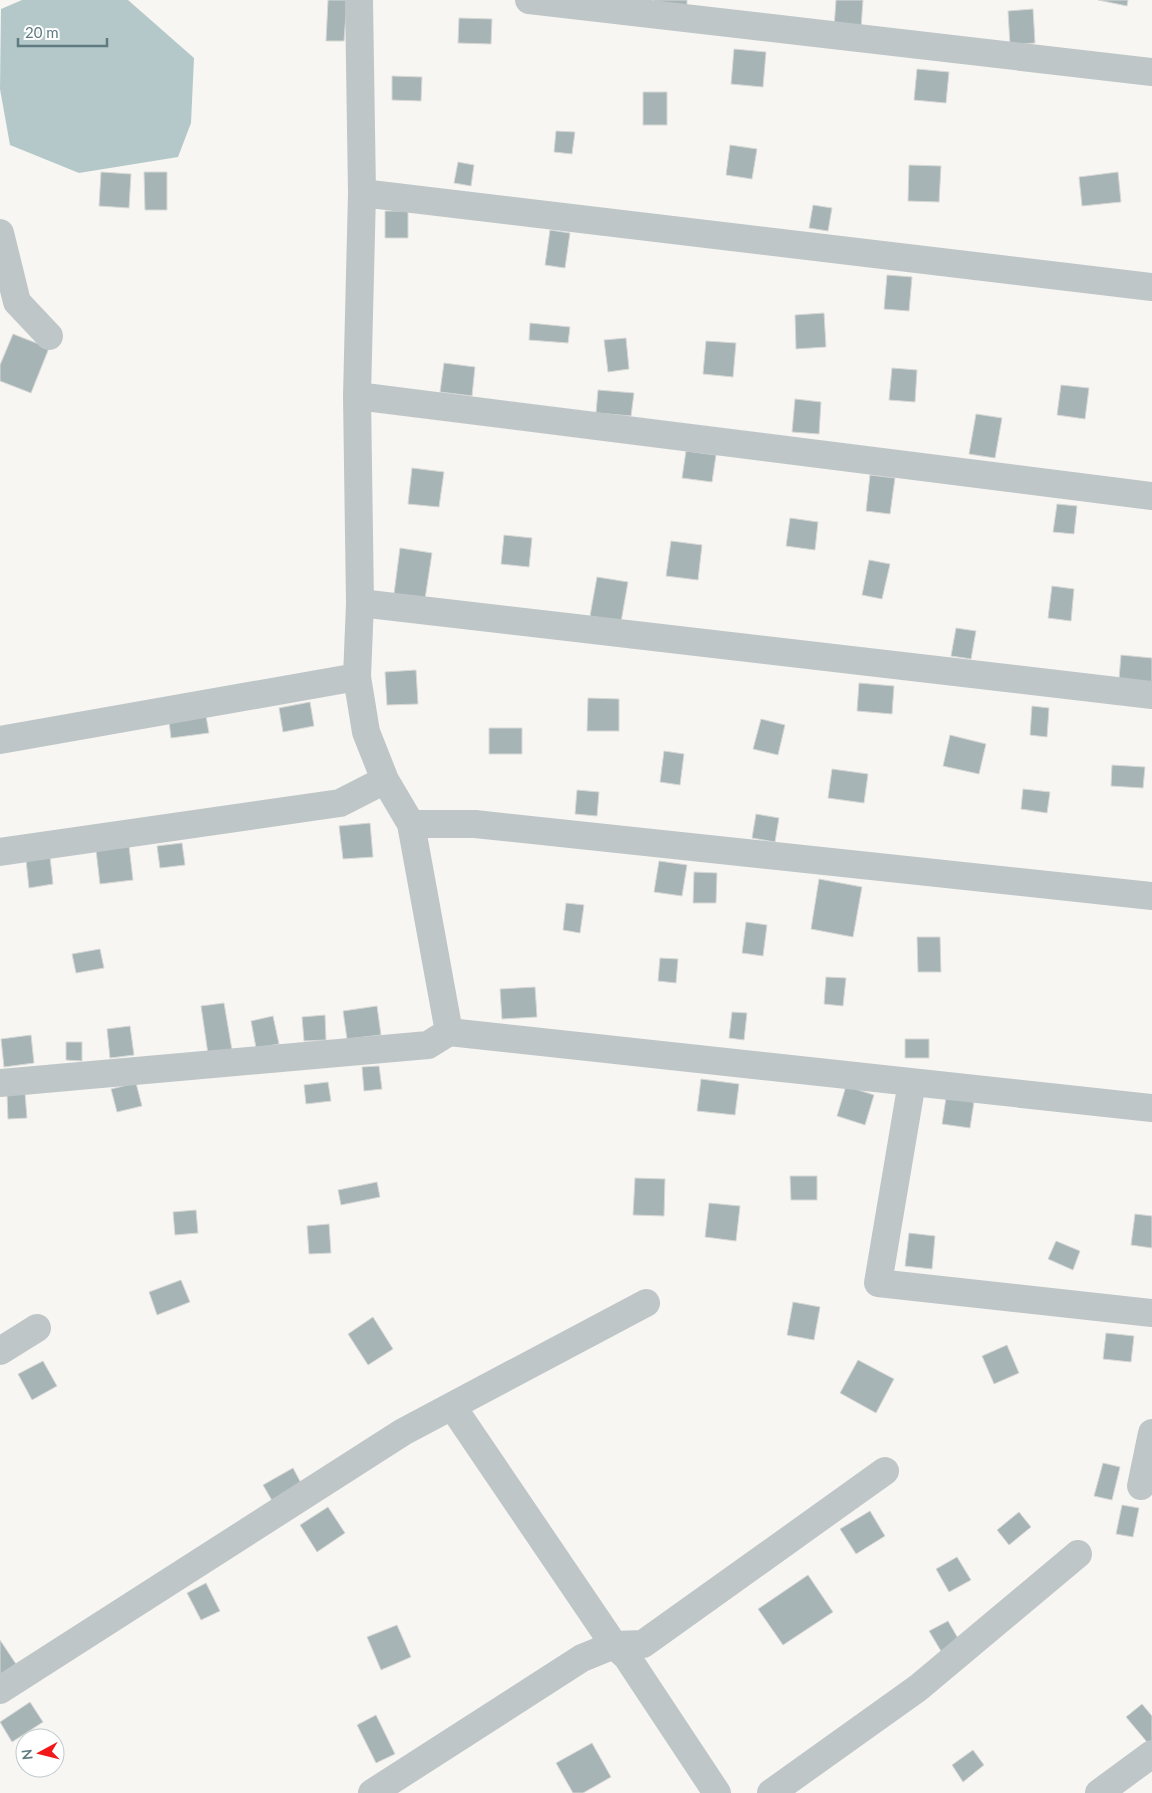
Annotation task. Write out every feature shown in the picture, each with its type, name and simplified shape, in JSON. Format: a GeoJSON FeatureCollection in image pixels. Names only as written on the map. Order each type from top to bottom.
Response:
{"type":"FeatureCollection","features":[{"type":"Feature","properties":{"kind":"street"},"geometry":{"type":"LineString","coordinates":[[359,0],[362,194],[357,396],[360,603],[357,677],[366,732],[385,780],[411,824],[449,1032]]}},
{"type":"Feature","properties":{"kind":"street"},"geometry":{"type":"LineString","coordinates":[[529,0],[1152,72]]}},
{"type":"Feature","properties":{"kind":"street"},"geometry":{"type":"LineString","coordinates":[[362,194],[1152,287]]}},
{"type":"Feature","properties":{"kind":"street"},"geometry":{"type":"LineString","coordinates":[[0,233],[17,302],[49,336]]}},
{"type":"Feature","properties":{"kind":"street"},"geometry":{"type":"LineString","coordinates":[[357,396],[1152,496]]}},
{"type":"Feature","properties":{"kind":"street"},"geometry":{"type":"LineString","coordinates":[[360,603],[1152,695]]}},
{"type":"Feature","properties":{"kind":"street"},"geometry":{"type":"LineString","coordinates":[[0,740],[357,677]]}},
{"type":"Feature","properties":{"kind":"street"},"geometry":{"type":"LineString","coordinates":[[0,852],[340,803],[385,780]]}},
{"type":"Feature","properties":{"kind":"street"},"geometry":{"type":"LineString","coordinates":[[411,824],[475,824],[1152,896]]}},
{"type":"Feature","properties":{"kind":"street"},"geometry":{"type":"LineString","coordinates":[[0,1083],[428,1045],[449,1032],[1152,1108]]}},
{"type":"Feature","properties":{"kind":"street"},"geometry":{"type":"LineString","coordinates":[[912,1082],[878,1283],[1152,1313]]}},
{"type":"Feature","properties":{"kind":"street"},"geometry":{"type":"LineString","coordinates":[[0,1690],[403,1432],[646,1303]]}},
{"type":"Feature","properties":{"kind":"street"},"geometry":{"type":"LineString","coordinates":[[0,1351],[37,1328]]}},
{"type":"Feature","properties":{"kind":"street"},"geometry":{"type":"LineString","coordinates":[[452,1406],[614,1645],[627,1657],[717,1793]]}},
{"type":"Feature","properties":{"kind":"street"},"geometry":{"type":"LineString","coordinates":[[1141,1486],[1152,1432]]}},
{"type":"Feature","properties":{"kind":"street"},"geometry":{"type":"LineString","coordinates":[[372,1793],[582,1658],[614,1645],[643,1644],[885,1471]]}},
{"type":"Feature","properties":{"kind":"street"},"geometry":{"type":"LineString","coordinates":[[771,1793],[918,1688],[1078,1554]]}},
{"type":"Feature","properties":{"kind":"street"},"geometry":{"type":"LineString","coordinates":[[1098,1793],[1152,1754]]}},
{"type":"Feature","properties":{"kind":"shaded area"},"geometry":{"type":"Polygon","coordinates":[[[22,0],[128,0],[194,58],[191,123],[178,157],[79,173],[10,145],[0,89],[1,9],[22,0]]]}},
{"type":"Feature","properties":{"kind":"building"},"geometry":{"type":"Polygon","coordinates":[[[328,0],[347,0],[344,41],[326,41],[328,0]]]}},
{"type":"Feature","properties":{"kind":"building"},"geometry":{"type":"Polygon","coordinates":[[[654,0],[687,0],[687,8],[654,8],[654,0]]]}},
{"type":"Feature","properties":{"kind":"building"},"geometry":{"type":"Polygon","coordinates":[[[836,0],[863,0],[861,29],[834,28],[836,0]]]}},
{"type":"Feature","properties":{"kind":"building"},"geometry":{"type":"Polygon","coordinates":[[[1098,0],[1128,0],[1127,6],[1098,0]]]}},
{"type":"Feature","properties":{"kind":"building"},"geometry":{"type":"Polygon","coordinates":[[[1033,9],[1035,43],[1010,45],[1008,11],[1033,9]]]}},
{"type":"Feature","properties":{"kind":"building"},"geometry":{"type":"Polygon","coordinates":[[[459,18],[492,19],[491,44],[458,43],[459,18]]]}},
{"type":"Feature","properties":{"kind":"building"},"geometry":{"type":"Polygon","coordinates":[[[734,49],[766,52],[763,87],[731,84],[734,49]]]}},
{"type":"Feature","properties":{"kind":"building"},"geometry":{"type":"Polygon","coordinates":[[[917,69],[949,72],[946,103],[914,100],[917,69]]]}},
{"type":"Feature","properties":{"kind":"building"},"geometry":{"type":"Polygon","coordinates":[[[392,76],[422,77],[421,101],[392,100],[392,76]]]}},
{"type":"Feature","properties":{"kind":"building"},"geometry":{"type":"Polygon","coordinates":[[[643,92],[667,92],[667,125],[643,125],[643,92]]]}},
{"type":"Feature","properties":{"kind":"building"},"geometry":{"type":"Polygon","coordinates":[[[556,131],[575,132],[572,154],[554,152],[556,131]]]}},
{"type":"Feature","properties":{"kind":"building"},"geometry":{"type":"Polygon","coordinates":[[[730,145],[757,149],[752,179],[726,175],[730,145]]]}},
{"type":"Feature","properties":{"kind":"building"},"geometry":{"type":"Polygon","coordinates":[[[458,162],[474,165],[471,186],[454,183],[458,162]]]}},
{"type":"Feature","properties":{"kind":"building"},"geometry":{"type":"Polygon","coordinates":[[[909,165],[941,166],[939,202],[908,201],[909,165]]]}},
{"type":"Feature","properties":{"kind":"building"},"geometry":{"type":"Polygon","coordinates":[[[101,172],[131,174],[129,208],[99,206],[101,172]]]}},
{"type":"Feature","properties":{"kind":"building"},"geometry":{"type":"Polygon","coordinates":[[[144,172],[167,172],[167,210],[145,210],[144,172]]]}},
{"type":"Feature","properties":{"kind":"building"},"geometry":{"type":"Polygon","coordinates":[[[1118,172],[1121,202],[1082,206],[1079,177],[1118,172]]]}},
{"type":"Feature","properties":{"kind":"building"},"geometry":{"type":"Polygon","coordinates":[[[813,205],[832,208],[828,231],[809,228],[813,205]]]}},
{"type":"Feature","properties":{"kind":"building"},"geometry":{"type":"Polygon","coordinates":[[[385,211],[408,211],[408,238],[385,238],[385,211]]]}},
{"type":"Feature","properties":{"kind":"building"},"geometry":{"type":"Polygon","coordinates":[[[550,230],[570,233],[565,268],[545,265],[550,230]]]}},
{"type":"Feature","properties":{"kind":"building"},"geometry":{"type":"Polygon","coordinates":[[[887,275],[912,277],[909,311],[884,309],[887,275]]]}},
{"type":"Feature","properties":{"kind":"building"},"geometry":{"type":"Polygon","coordinates":[[[824,313],[826,347],[796,349],[795,315],[824,313]]]}},
{"type":"Feature","properties":{"kind":"building"},"geometry":{"type":"Polygon","coordinates":[[[530,323],[570,327],[568,343],[529,340],[530,323]]]}},
{"type":"Feature","properties":{"kind":"building"},"geometry":{"type":"Polygon","coordinates":[[[13,334],[49,348],[31,393],[0,381],[0,365],[13,334]]]}},
{"type":"Feature","properties":{"kind":"building"},"geometry":{"type":"Polygon","coordinates":[[[626,338],[629,369],[608,372],[604,340],[626,338]]]}},
{"type":"Feature","properties":{"kind":"building"},"geometry":{"type":"Polygon","coordinates":[[[706,341],[736,343],[733,377],[703,374],[706,341]]]}},
{"type":"Feature","properties":{"kind":"building"},"geometry":{"type":"Polygon","coordinates":[[[444,363],[475,367],[472,396],[440,392],[444,363]]]}},
{"type":"Feature","properties":{"kind":"building"},"geometry":{"type":"Polygon","coordinates":[[[892,368],[917,370],[915,402],[889,400],[892,368]]]}},
{"type":"Feature","properties":{"kind":"building"},"geometry":{"type":"Polygon","coordinates":[[[1061,385],[1089,388],[1085,419],[1057,415],[1061,385]]]}},
{"type":"Feature","properties":{"kind":"building"},"geometry":{"type":"Polygon","coordinates":[[[598,390],[634,393],[631,416],[596,413],[598,390]]]}},
{"type":"Feature","properties":{"kind":"building"},"geometry":{"type":"Polygon","coordinates":[[[795,399],[821,402],[819,434],[792,432],[795,399]]]}},
{"type":"Feature","properties":{"kind":"building"},"geometry":{"type":"Polygon","coordinates":[[[976,414],[1002,418],[995,458],[969,454],[976,414]]]}},
{"type":"Feature","properties":{"kind":"building"},"geometry":{"type":"Polygon","coordinates":[[[686,451],[716,455],[712,482],[682,478],[686,451]]]}},
{"type":"Feature","properties":{"kind":"building"},"geometry":{"type":"Polygon","coordinates":[[[412,468],[444,472],[439,507],[408,504],[412,468]]]}},
{"type":"Feature","properties":{"kind":"building"},"geometry":{"type":"Polygon","coordinates":[[[870,475],[895,478],[890,514],[866,511],[870,475]]]}},
{"type":"Feature","properties":{"kind":"building"},"geometry":{"type":"Polygon","coordinates":[[[1057,504],[1077,506],[1074,534],[1053,532],[1057,504]]]}},
{"type":"Feature","properties":{"kind":"building"},"geometry":{"type":"Polygon","coordinates":[[[790,518],[818,522],[815,550],[786,546],[790,518]]]}},
{"type":"Feature","properties":{"kind":"building"},"geometry":{"type":"Polygon","coordinates":[[[504,535],[532,538],[529,567],[501,564],[504,535]]]}},
{"type":"Feature","properties":{"kind":"building"},"geometry":{"type":"Polygon","coordinates":[[[671,541],[702,545],[698,580],[666,576],[671,541]]]}},
{"type":"Feature","properties":{"kind":"building"},"geometry":{"type":"Polygon","coordinates":[[[400,548],[432,553],[425,599],[394,594],[400,548]]]}},
{"type":"Feature","properties":{"kind":"building"},"geometry":{"type":"Polygon","coordinates":[[[869,560],[890,564],[882,599],[862,595],[869,560]]]}},
{"type":"Feature","properties":{"kind":"building"},"geometry":{"type":"Polygon","coordinates":[[[597,577],[628,582],[621,622],[590,616],[597,577]]]}},
{"type":"Feature","properties":{"kind":"building"},"geometry":{"type":"Polygon","coordinates":[[[1052,586],[1074,589],[1071,621],[1048,618],[1052,586]]]}},
{"type":"Feature","properties":{"kind":"building"},"geometry":{"type":"Polygon","coordinates":[[[956,628],[976,631],[971,659],[951,656],[956,628]]]}},
{"type":"Feature","properties":{"kind":"building"},"geometry":{"type":"Polygon","coordinates":[[[1121,655],[1152,658],[1152,683],[1119,679],[1121,655]]]}},
{"type":"Feature","properties":{"kind":"building"},"geometry":{"type":"Polygon","coordinates":[[[416,670],[418,704],[387,705],[385,672],[416,670]]]}},
{"type":"Feature","properties":{"kind":"building"},"geometry":{"type":"Polygon","coordinates":[[[859,683],[894,686],[892,714],[857,711],[859,683]]]}},
{"type":"Feature","properties":{"kind":"building"},"geometry":{"type":"Polygon","coordinates":[[[588,698],[619,699],[619,731],[587,731],[588,698]]]}},
{"type":"Feature","properties":{"kind":"building"},"geometry":{"type":"Polygon","coordinates":[[[310,702],[314,726],[283,732],[279,708],[310,702]]]}},
{"type":"Feature","properties":{"kind":"building"},"geometry":{"type":"Polygon","coordinates":[[[1032,706],[1049,708],[1047,737],[1030,735],[1032,706]]]}},
{"type":"Feature","properties":{"kind":"building"},"geometry":{"type":"Polygon","coordinates":[[[206,716],[209,733],[171,738],[169,721],[206,716]]]}},
{"type":"Feature","properties":{"kind":"building"},"geometry":{"type":"Polygon","coordinates":[[[761,719],[785,725],[778,755],[753,749],[761,719]]]}},
{"type":"Feature","properties":{"kind":"building"},"geometry":{"type":"Polygon","coordinates":[[[489,728],[522,728],[522,754],[489,754],[489,728]]]}},
{"type":"Feature","properties":{"kind":"building"},"geometry":{"type":"Polygon","coordinates":[[[950,735],[986,744],[979,774],[943,766],[950,735]]]}},
{"type":"Feature","properties":{"kind":"building"},"geometry":{"type":"Polygon","coordinates":[[[664,751],[684,754],[680,785],[660,782],[664,751]]]}},
{"type":"Feature","properties":{"kind":"building"},"geometry":{"type":"Polygon","coordinates":[[[1112,765],[1145,767],[1143,788],[1111,786],[1112,765]]]}},
{"type":"Feature","properties":{"kind":"building"},"geometry":{"type":"Polygon","coordinates":[[[832,769],[868,774],[864,803],[828,798],[832,769]]]}},
{"type":"Feature","properties":{"kind":"building"},"geometry":{"type":"Polygon","coordinates":[[[1023,789],[1050,792],[1047,813],[1021,809],[1023,789]]]}},
{"type":"Feature","properties":{"kind":"building"},"geometry":{"type":"Polygon","coordinates":[[[577,790],[599,792],[597,816],[575,814],[577,790]]]}},
{"type":"Feature","properties":{"kind":"building"},"geometry":{"type":"Polygon","coordinates":[[[756,814],[779,818],[775,842],[752,838],[756,814]]]}},
{"type":"Feature","properties":{"kind":"building"},"geometry":{"type":"Polygon","coordinates":[[[370,823],[373,857],[343,859],[339,826],[370,823]]]}},
{"type":"Feature","properties":{"kind":"building"},"geometry":{"type":"Polygon","coordinates":[[[182,843],[185,865],[160,868],[157,846],[182,843]]]}},
{"type":"Feature","properties":{"kind":"building"},"geometry":{"type":"Polygon","coordinates":[[[129,846],[133,880],[100,884],[96,850],[129,846]]]}},
{"type":"Feature","properties":{"kind":"building"},"geometry":{"type":"Polygon","coordinates":[[[50,857],[53,884],[29,888],[26,860],[50,857]]]}},
{"type":"Feature","properties":{"kind":"building"},"geometry":{"type":"Polygon","coordinates":[[[659,861],[687,865],[682,896],[654,892],[659,861]]]}},
{"type":"Feature","properties":{"kind":"building"},"geometry":{"type":"Polygon","coordinates":[[[694,872],[717,873],[716,903],[693,903],[694,872]]]}},
{"type":"Feature","properties":{"kind":"building"},"geometry":{"type":"Polygon","coordinates":[[[819,879],[862,887],[853,937],[811,929],[819,879]]]}},
{"type":"Feature","properties":{"kind":"building"},"geometry":{"type":"Polygon","coordinates":[[[566,903],[584,905],[580,933],[563,930],[566,903]]]}},
{"type":"Feature","properties":{"kind":"building"},"geometry":{"type":"Polygon","coordinates":[[[746,922],[767,925],[763,956],[742,953],[746,922]]]}},
{"type":"Feature","properties":{"kind":"building"},"geometry":{"type":"Polygon","coordinates":[[[917,937],[940,937],[941,972],[918,972],[917,937]]]}},
{"type":"Feature","properties":{"kind":"building"},"geometry":{"type":"Polygon","coordinates":[[[100,949],[104,968],[76,973],[72,954],[100,949]]]}},
{"type":"Feature","properties":{"kind":"building"},"geometry":{"type":"Polygon","coordinates":[[[660,958],[678,959],[676,983],[658,981],[660,958]]]}},
{"type":"Feature","properties":{"kind":"building"},"geometry":{"type":"Polygon","coordinates":[[[826,977],[846,978],[843,1006],[824,1004],[826,977]]]}},
{"type":"Feature","properties":{"kind":"building"},"geometry":{"type":"Polygon","coordinates":[[[535,987],[537,1017],[502,1019],[500,989],[535,987]]]}},
{"type":"Feature","properties":{"kind":"building"},"geometry":{"type":"Polygon","coordinates":[[[224,1003],[232,1050],[208,1054],[201,1006],[224,1003]]]}},
{"type":"Feature","properties":{"kind":"building"},"geometry":{"type":"Polygon","coordinates":[[[377,1006],[381,1035],[347,1039],[343,1011],[377,1006]]]}},
{"type":"Feature","properties":{"kind":"building"},"geometry":{"type":"Polygon","coordinates":[[[732,1012],[747,1013],[744,1040],[729,1038],[732,1012]]]}},
{"type":"Feature","properties":{"kind":"building"},"geometry":{"type":"Polygon","coordinates":[[[325,1015],[326,1040],[304,1041],[302,1017],[325,1015]]]}},
{"type":"Feature","properties":{"kind":"building"},"geometry":{"type":"Polygon","coordinates":[[[273,1016],[279,1044],[256,1048],[251,1021],[273,1016]]]}},
{"type":"Feature","properties":{"kind":"building"},"geometry":{"type":"Polygon","coordinates":[[[130,1026],[134,1055],[110,1058],[107,1029],[130,1026]]]}},
{"type":"Feature","properties":{"kind":"building"},"geometry":{"type":"Polygon","coordinates":[[[31,1035],[34,1063],[4,1067],[1,1039],[31,1035]]]}},
{"type":"Feature","properties":{"kind":"building"},"geometry":{"type":"Polygon","coordinates":[[[905,1039],[929,1039],[929,1058],[905,1058],[905,1039]]]}},
{"type":"Feature","properties":{"kind":"building"},"geometry":{"type":"Polygon","coordinates":[[[66,1042],[82,1042],[82,1061],[66,1060],[66,1042]]]}},
{"type":"Feature","properties":{"kind":"building"},"geometry":{"type":"Polygon","coordinates":[[[379,1066],[382,1089],[364,1091],[362,1067],[379,1066]]]}},
{"type":"Feature","properties":{"kind":"building"},"geometry":{"type":"Polygon","coordinates":[[[701,1079],[739,1084],[735,1115],[697,1111],[701,1079]]]}},
{"type":"Feature","properties":{"kind":"building"},"geometry":{"type":"Polygon","coordinates":[[[328,1082],[331,1101],[306,1104],[304,1085],[328,1082]]]}},
{"type":"Feature","properties":{"kind":"building"},"geometry":{"type":"Polygon","coordinates":[[[136,1083],[142,1106],[117,1112],[111,1089],[136,1083]]]}},
{"type":"Feature","properties":{"kind":"building"},"geometry":{"type":"Polygon","coordinates":[[[846,1086],[874,1095],[865,1125],[837,1116],[846,1086]]]}},
{"type":"Feature","properties":{"kind":"building"},"geometry":{"type":"Polygon","coordinates":[[[25,1093],[27,1118],[8,1119],[7,1094],[25,1093]]]}},
{"type":"Feature","properties":{"kind":"building"},"geometry":{"type":"Polygon","coordinates":[[[946,1098],[974,1102],[970,1128],[942,1124],[946,1098]]]}},
{"type":"Feature","properties":{"kind":"building"},"geometry":{"type":"Polygon","coordinates":[[[790,1176],[817,1176],[817,1200],[791,1200],[790,1176]]]}},
{"type":"Feature","properties":{"kind":"building"},"geometry":{"type":"Polygon","coordinates":[[[635,1178],[665,1179],[664,1216],[633,1215],[635,1178]]]}},
{"type":"Feature","properties":{"kind":"building"},"geometry":{"type":"Polygon","coordinates":[[[377,1182],[380,1197],[341,1205],[338,1190],[377,1182]]]}},
{"type":"Feature","properties":{"kind":"building"},"geometry":{"type":"Polygon","coordinates":[[[709,1203],[740,1206],[736,1241],[705,1237],[709,1203]]]}},
{"type":"Feature","properties":{"kind":"building"},"geometry":{"type":"Polygon","coordinates":[[[196,1210],[198,1233],[175,1235],[173,1212],[196,1210]]]}},
{"type":"Feature","properties":{"kind":"building"},"geometry":{"type":"Polygon","coordinates":[[[1135,1214],[1152,1216],[1152,1248],[1131,1245],[1135,1214]]]}},
{"type":"Feature","properties":{"kind":"building"},"geometry":{"type":"Polygon","coordinates":[[[329,1224],[331,1253],[309,1254],[307,1226],[329,1224]]]}},
{"type":"Feature","properties":{"kind":"building"},"geometry":{"type":"Polygon","coordinates":[[[909,1233],[935,1236],[932,1269],[905,1266],[909,1233]]]}},
{"type":"Feature","properties":{"kind":"building"},"geometry":{"type":"Polygon","coordinates":[[[1056,1241],[1080,1251],[1073,1270],[1048,1259],[1056,1241]]]}},
{"type":"Feature","properties":{"kind":"building"},"geometry":{"type":"Polygon","coordinates":[[[181,1280],[190,1302],[157,1315],[149,1292],[181,1280]]]}},
{"type":"Feature","properties":{"kind":"building"},"geometry":{"type":"Polygon","coordinates":[[[793,1302],[820,1307],[814,1340],[787,1335],[793,1302]]]}},
{"type":"Feature","properties":{"kind":"building"},"geometry":{"type":"Polygon","coordinates":[[[373,1317],[393,1349],[368,1365],[348,1334],[373,1317]]]}},
{"type":"Feature","properties":{"kind":"building"},"geometry":{"type":"Polygon","coordinates":[[[1106,1333],[1134,1336],[1131,1362],[1103,1359],[1106,1333]]]}},
{"type":"Feature","properties":{"kind":"building"},"geometry":{"type":"Polygon","coordinates":[[[1007,1345],[1019,1373],[994,1384],[982,1356],[1007,1345]]]}},
{"type":"Feature","properties":{"kind":"building"},"geometry":{"type":"Polygon","coordinates":[[[858,1360],[894,1379],[876,1413],[840,1393],[858,1360]]]}},
{"type":"Feature","properties":{"kind":"building"},"geometry":{"type":"Polygon","coordinates":[[[43,1361],[57,1386],[32,1400],[18,1374],[43,1361]]]}},
{"type":"Feature","properties":{"kind":"building"},"geometry":{"type":"Polygon","coordinates":[[[1103,1463],[1120,1467],[1112,1500],[1094,1496],[1103,1463]]]}},
{"type":"Feature","properties":{"kind":"building"},"geometry":{"type":"Polygon","coordinates":[[[293,1468],[303,1487],[274,1504],[263,1485],[293,1468]]]}},
{"type":"Feature","properties":{"kind":"building"},"geometry":{"type":"Polygon","coordinates":[[[1122,1505],[1139,1508],[1133,1537],[1116,1534],[1122,1505]]]}},
{"type":"Feature","properties":{"kind":"building"},"geometry":{"type":"Polygon","coordinates":[[[328,1507],[345,1533],[317,1552],[300,1525],[328,1507]]]}},
{"type":"Feature","properties":{"kind":"building"},"geometry":{"type":"Polygon","coordinates":[[[870,1511],[885,1536],[856,1554],[840,1529],[870,1511]]]}},
{"type":"Feature","properties":{"kind":"building"},"geometry":{"type":"Polygon","coordinates":[[[1019,1512],[1031,1527],[1009,1545],[997,1530],[1019,1512]]]}},
{"type":"Feature","properties":{"kind":"building"},"geometry":{"type":"Polygon","coordinates":[[[957,1557],[971,1580],[949,1592],[936,1569],[957,1557]]]}},
{"type":"Feature","properties":{"kind":"building"},"geometry":{"type":"Polygon","coordinates":[[[808,1575],[833,1612],[783,1645],[758,1609],[808,1575]]]}},
{"type":"Feature","properties":{"kind":"building"},"geometry":{"type":"Polygon","coordinates":[[[206,1583],[220,1611],[201,1620],[187,1593],[206,1583]]]}},
{"type":"Feature","properties":{"kind":"building"},"geometry":{"type":"Polygon","coordinates":[[[948,1621],[959,1640],[941,1651],[929,1631],[948,1621]]]}},
{"type":"Feature","properties":{"kind":"building"},"geometry":{"type":"Polygon","coordinates":[[[397,1625],[411,1657],[381,1670],[367,1637],[397,1625]]]}},
{"type":"Feature","properties":{"kind":"building"},"geometry":{"type":"Polygon","coordinates":[[[0,1640],[16,1664],[0,1675],[0,1640]]]}},
{"type":"Feature","properties":{"kind":"building"},"geometry":{"type":"Polygon","coordinates":[[[30,1702],[43,1722],[34,1728],[15,1728],[15,1740],[12,1742],[0,1722],[30,1702]]]}},
{"type":"Feature","properties":{"kind":"building"},"geometry":{"type":"Polygon","coordinates":[[[1142,1704],[1152,1716],[1152,1748],[1126,1717],[1142,1704]]]}},
{"type":"Feature","properties":{"kind":"building"},"geometry":{"type":"Polygon","coordinates":[[[376,1715],[395,1754],[376,1763],[357,1725],[376,1715]]]}},
{"type":"Feature","properties":{"kind":"building"},"geometry":{"type":"Polygon","coordinates":[[[592,1743],[611,1777],[583,1793],[573,1793],[556,1763],[592,1743]]]}},
{"type":"Feature","properties":{"kind":"building"},"geometry":{"type":"Polygon","coordinates":[[[973,1750],[984,1765],[963,1782],[952,1765],[973,1750]]]}}]}
